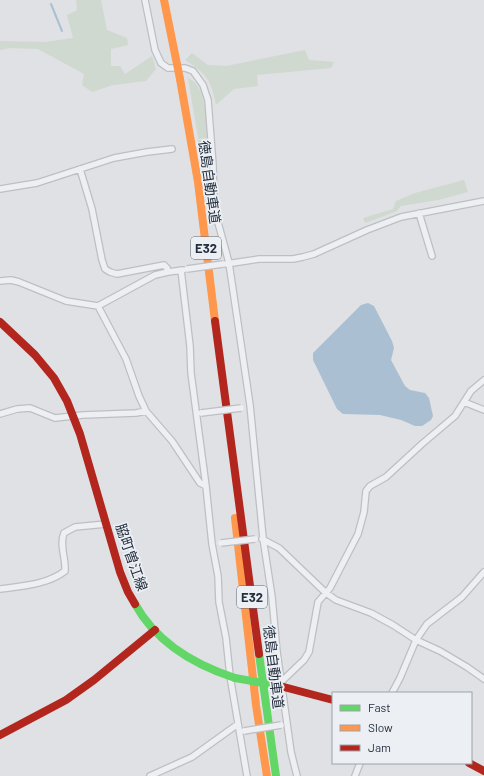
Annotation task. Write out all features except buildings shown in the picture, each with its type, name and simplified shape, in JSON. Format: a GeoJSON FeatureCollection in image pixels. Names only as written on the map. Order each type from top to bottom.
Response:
{"type":"FeatureCollection","features":[{"type":"Feature","properties":{"kind":"main road","name":"徳島自動車道"},"geometry":{"type":"LineString","coordinates":[[164,0],[180,79],[198,182],[227,418],[276,776]]}},
{"type":"Feature","properties":{"kind":"main road","name":"脇町曽江線"},"geometry":{"type":"LineString","coordinates":[[0,322],[35,356],[54,378],[67,401],[74,416],[120,572],[128,592],[140,611],[156,630],[170,645],[189,658],[214,671],[233,677],[281,684],[332,700]]}},
{"type":"Feature","properties":{"kind":"main road","name":"徳島自動車道"},"geometry":{"type":"LineString","coordinates":[[227,418],[238,550],[256,705],[267,776]]}},
{"type":"Feature","properties":{"kind":"main road"},"geometry":{"type":"LineString","coordinates":[[0,735],[66,700],[94,680],[156,630]]}},
{"type":"Feature","properties":{"kind":"main road"},"geometry":{"type":"LineString","coordinates":[[471,764],[484,771]]}},
{"type":"Feature","properties":{"kind":"street"},"geometry":{"type":"LineString","coordinates":[[145,0],[156,50],[161,63],[168,68],[185,68],[193,71],[203,85],[208,100],[213,165],[214,208],[226,248],[226,264],[250,405],[263,538],[272,598],[284,725],[297,776]]}},
{"type":"Feature","properties":{"kind":"street"},"geometry":{"type":"LineString","coordinates":[[201,145],[211,143]]}},
{"type":"Feature","properties":{"kind":"street"},"geometry":{"type":"LineString","coordinates":[[0,188],[37,183],[114,158],[172,149]]}},
{"type":"Feature","properties":{"kind":"street"},"geometry":{"type":"LineString","coordinates":[[80,169],[92,209],[102,260],[105,268],[110,272],[117,274],[164,265],[168,272]]}},
{"type":"Feature","properties":{"kind":"street"},"geometry":{"type":"LineString","coordinates":[[0,281],[11,280],[19,282],[66,301],[98,306],[155,275],[259,259],[303,257],[314,254],[373,227],[401,217],[484,201]]}},
{"type":"Feature","properties":{"kind":"street"},"geometry":{"type":"LineString","coordinates":[[419,213],[432,256]]}},
{"type":"Feature","properties":{"kind":"street"},"geometry":{"type":"LineString","coordinates":[[184,270],[190,346],[190,373],[199,414],[212,544],[218,576],[219,602],[233,677],[238,724],[242,731],[247,776]]}},
{"type":"Feature","properties":{"kind":"street"},"geometry":{"type":"LineString","coordinates":[[98,306],[126,359],[146,411],[172,441],[200,482],[206,486]]}},
{"type":"Feature","properties":{"kind":"street"},"geometry":{"type":"LineString","coordinates":[[281,684],[304,660],[309,652],[318,602],[326,593],[358,534],[364,512],[366,491],[370,486],[386,477],[455,416],[471,391],[484,380]]}},
{"type":"Feature","properties":{"kind":"street"},"geometry":{"type":"LineString","coordinates":[[464,402],[484,410]]}},
{"type":"Feature","properties":{"kind":"street"},"geometry":{"type":"LineString","coordinates":[[199,414],[241,408],[250,405]]}},
{"type":"Feature","properties":{"kind":"street"},"geometry":{"type":"LineString","coordinates":[[0,414],[17,409],[30,408],[55,418],[136,413],[146,411]]}},
{"type":"Feature","properties":{"kind":"street"},"geometry":{"type":"LineString","coordinates":[[0,589],[31,584],[59,576],[65,571],[62,539],[64,533],[75,527],[106,524]]}},
{"type":"Feature","properties":{"kind":"street"},"geometry":{"type":"LineString","coordinates":[[212,544],[263,538],[279,548],[326,593],[336,600],[371,613],[416,640],[440,651],[484,679]]}},
{"type":"Feature","properties":{"kind":"street"},"geometry":{"type":"LineString","coordinates":[[393,692],[416,640],[427,624],[462,598],[484,572]]}},
{"type":"Feature","properties":{"kind":"street"},"geometry":{"type":"LineString","coordinates":[[150,776],[192,756],[238,724]]}},
{"type":"Feature","properties":{"kind":"street"},"geometry":{"type":"LineString","coordinates":[[242,731],[284,725]]}},
{"type":"Feature","properties":{"kind":"street"},"geometry":{"type":"LineString","coordinates":[[355,776],[360,764]]}},
{"type":"Feature","properties":{"kind":"shaded area"},"geometry":{"type":"Polygon","coordinates":[[[76,0],[101,0],[107,30],[127,38],[128,45],[111,49],[111,66],[120,66],[125,74],[152,56],[156,69],[146,81],[113,85],[92,92],[82,85],[84,74],[38,49],[10,48],[0,50],[0,41],[45,42],[73,38],[67,15],[77,10],[76,0]]]}},
{"type":"Feature","properties":{"kind":"shaded area"},"geometry":{"type":"Polygon","coordinates":[[[305,50],[309,60],[334,62],[331,68],[257,75],[258,86],[234,89],[216,105],[210,83],[207,78],[198,69],[185,60],[192,53],[208,65],[226,66],[305,50]]]}},
{"type":"Feature","properties":{"kind":"shaded area"},"geometry":{"type":"Polygon","coordinates":[[[188,78],[200,89],[204,102],[207,138],[199,139],[201,149],[208,149],[208,184],[205,179],[188,78]]]}},
{"type":"Feature","properties":{"kind":"shaded area"},"geometry":{"type":"Polygon","coordinates":[[[464,180],[468,192],[438,200],[401,206],[397,211],[365,223],[363,218],[393,209],[396,201],[415,193],[464,180]]]}},
{"type":"Feature","properties":{"kind":"water"},"geometry":{"type":"Polygon","coordinates":[[[368,303],[374,306],[392,341],[394,348],[391,360],[405,386],[410,390],[425,393],[429,398],[433,416],[431,420],[422,426],[415,426],[401,420],[380,415],[343,414],[337,409],[313,360],[313,353],[361,305],[368,303]]]}},
{"type":"Feature","properties":{"kind":"waterway"},"geometry":{"type":"LineString","coordinates":[[51,4],[62,31]]}},
{"type":"Feature","properties":{"kind":"traffic: fast"},"geometry":{"type":"LineString","coordinates":[[135,604],[144,618],[165,641],[191,659],[220,673],[235,678]]}},
{"type":"Feature","properties":{"kind":"traffic: fast"},"geometry":{"type":"LineString","coordinates":[[259,654],[276,776]]}},
{"type":"Feature","properties":{"kind":"traffic: fast"},"geometry":{"type":"LineString","coordinates":[[235,678],[280,686]]}},
{"type":"Feature","properties":{"kind":"traffic: slow"},"geometry":{"type":"LineString","coordinates":[[164,0],[180,79]]}},
{"type":"Feature","properties":{"kind":"traffic: slow"},"geometry":{"type":"LineString","coordinates":[[180,79],[198,182],[215,321]]}},
{"type":"Feature","properties":{"kind":"traffic: slow"},"geometry":{"type":"LineString","coordinates":[[235,518],[256,705],[267,776]]}},
{"type":"Feature","properties":{"kind":"traffic: jam"},"geometry":{"type":"LineString","coordinates":[[215,321],[259,654]]}},
{"type":"Feature","properties":{"kind":"traffic: jam"},"geometry":{"type":"LineString","coordinates":[[0,322],[35,355],[54,378],[67,401],[80,434],[120,572],[128,592],[135,604]]}},
{"type":"Feature","properties":{"kind":"traffic: jam"},"geometry":{"type":"LineString","coordinates":[[0,735],[66,700],[94,680],[155,630]]}},
{"type":"Feature","properties":{"kind":"traffic: jam"},"geometry":{"type":"LineString","coordinates":[[280,686],[332,700]]}},
{"type":"Feature","properties":{"kind":"traffic: jam"},"geometry":{"type":"LineString","coordinates":[[471,764],[484,771]]}}]}
